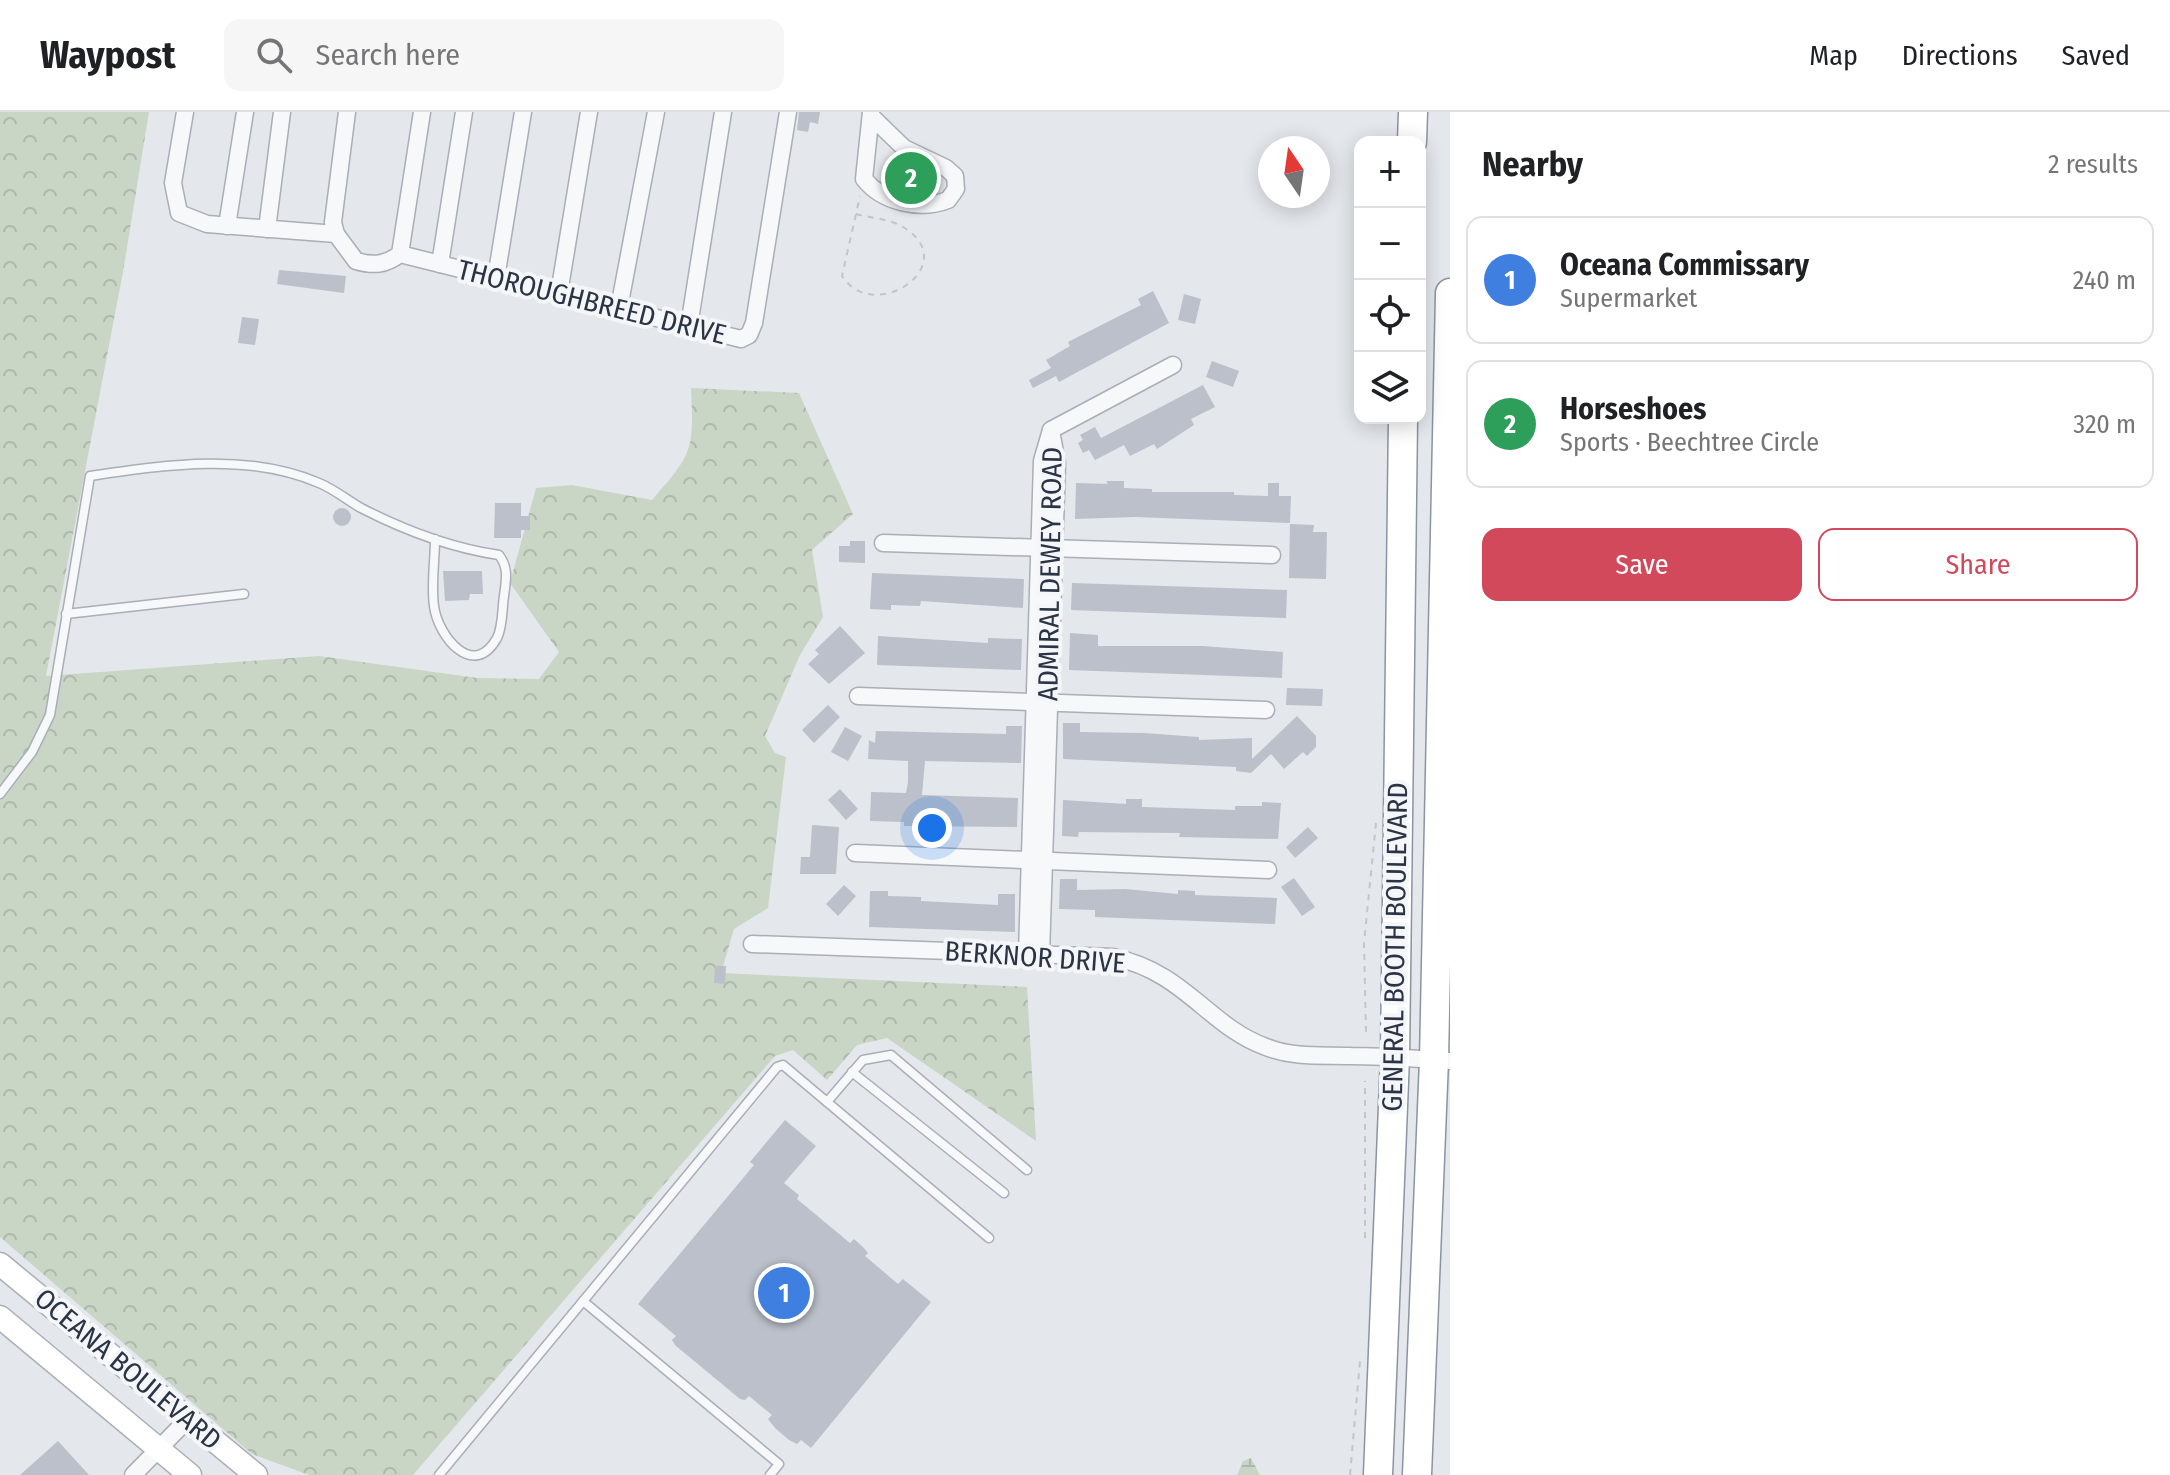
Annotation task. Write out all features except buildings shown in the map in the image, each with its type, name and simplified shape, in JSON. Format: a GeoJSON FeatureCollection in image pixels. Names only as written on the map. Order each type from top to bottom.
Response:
{"type":"FeatureCollection","features":[{"type":"Feature","properties":{"kind":"highway"},"geometry":{"type":"LineString","coordinates":[[1412,136],[1413,112]]}},
{"type":"Feature","properties":{"kind":"highway","name":"GENERAL BOOTH BOULEVARD"},"geometry":{"type":"LineString","coordinates":[[1417,1475],[1442,1060],[1450,293]]}},
{"type":"Feature","properties":{"kind":"highway","name":"GENERAL BOOTH BOULEVARD"},"geometry":{"type":"LineString","coordinates":[[1378,1475],[1395,1057],[1403,424]]}},
{"type":"Feature","properties":{"kind":"main road","name":"OCEANA BOULEVARD"},"geometry":{"type":"LineString","coordinates":[[0,1264],[256,1475]]}},
{"type":"Feature","properties":{"kind":"main road","name":"OCEANA BOULEVARD"},"geometry":{"type":"LineString","coordinates":[[0,1317],[190,1475]]}},
{"type":"Feature","properties":{"kind":"street"},"geometry":{"type":"LineString","coordinates":[[185,112],[173,183],[173,201],[179,213],[190,220],[227,226],[336,234],[333,222],[347,112]]}},
{"type":"Feature","properties":{"kind":"street"},"geometry":{"type":"LineString","coordinates":[[227,226],[245,112]]}},
{"type":"Feature","properties":{"kind":"street"},"geometry":{"type":"LineString","coordinates":[[267,229],[282,112]]}},
{"type":"Feature","properties":{"kind":"street"},"geometry":{"type":"LineString","coordinates":[[400,254],[422,112]]}},
{"type":"Feature","properties":{"kind":"street"},"geometry":{"type":"LineString","coordinates":[[440,264],[464,112]]}},
{"type":"Feature","properties":{"kind":"street"},"geometry":{"type":"LineString","coordinates":[[496,278],[523,112]]}},
{"type":"Feature","properties":{"kind":"street"},"geometry":{"type":"LineString","coordinates":[[559,293],[589,112]]}},
{"type":"Feature","properties":{"kind":"street"},"geometry":{"type":"LineString","coordinates":[[619,308],[656,112]]}},
{"type":"Feature","properties":{"kind":"street"},"geometry":{"type":"LineString","coordinates":[[689,326],[723,112]]}},
{"type":"Feature","properties":{"kind":"street","name":"THOROUGHBREED DRIVE"},"geometry":{"type":"LineString","coordinates":[[336,234],[356,261],[372,265],[390,262],[400,254],[741,339],[749,335],[788,112]]}},
{"type":"Feature","properties":{"kind":"street"},"geometry":{"type":"LineString","coordinates":[[871,114],[904,148],[946,168],[955,176],[956,189],[948,200],[921,207],[874,191],[864,179],[871,114]]}},
{"type":"Feature","properties":{"kind":"street","name":"ADMIRAL DEWEY ROAD"},"geometry":{"type":"LineString","coordinates":[[1034,953],[1047,548],[1057,463],[1051,430],[1173,365]]}},
{"type":"Feature","properties":{"kind":"street"},"geometry":{"type":"LineString","coordinates":[[883,543],[1272,555]]}},
{"type":"Feature","properties":{"kind":"street"},"geometry":{"type":"LineString","coordinates":[[858,696],[1042,705],[1266,710]]}},
{"type":"Feature","properties":{"kind":"street"},"geometry":{"type":"LineString","coordinates":[[855,853],[1268,870]]}},
{"type":"Feature","properties":{"kind":"street","name":"BERKNOR DRIVE"},"geometry":{"type":"LineString","coordinates":[[752,944],[1089,955],[1135,961],[1169,977],[1237,1032],[1264,1047],[1312,1057],[1442,1060]]}},
{"type":"Feature","properties":{"kind":"street"},"geometry":{"type":"LineString","coordinates":[[133,1475],[188,1419]]}},
{"type":"Feature","properties":{"kind":"lane"},"geometry":{"type":"LineString","coordinates":[[0,794],[45,730],[90,476],[169,464],[275,469],[319,483],[362,508],[435,539],[464,550],[499,555],[507,571],[499,635],[490,647],[476,655],[460,653],[446,641],[439,625],[433,606],[435,539]]}},
{"type":"Feature","properties":{"kind":"lane"},"geometry":{"type":"LineString","coordinates":[[66,614],[244,594]]}},
{"type":"Feature","properties":{"kind":"lane"},"geometry":{"type":"LineString","coordinates":[[827,1102],[863,1060],[891,1055],[1027,1170]]}},
{"type":"Feature","properties":{"kind":"lane"},"geometry":{"type":"LineString","coordinates":[[439,1475],[777,1067],[783,1065],[989,1238]]}},
{"type":"Feature","properties":{"kind":"lane"},"geometry":{"type":"LineString","coordinates":[[852,1072],[1004,1193]]}},
{"type":"Feature","properties":{"kind":"lane"},"geometry":{"type":"LineString","coordinates":[[583,1301],[779,1464],[770,1475]]}},
{"type":"Feature","properties":{"kind":"path"},"geometry":{"type":"LineString","coordinates":[[856,214],[901,225],[920,239],[925,254],[923,268],[911,283],[889,293],[869,295],[850,289],[842,276],[856,214],[864,179]]}},
{"type":"Feature","properties":{"kind":"path"},"geometry":{"type":"LineString","coordinates":[[1366,1032],[1364,943],[1375,850]]}},
{"type":"Feature","properties":{"kind":"path"},"geometry":{"type":"LineString","coordinates":[[1365,1081],[1365,1244]]}},
{"type":"Feature","properties":{"kind":"path"},"geometry":{"type":"LineString","coordinates":[[1350,1475],[1361,1355]]}},
{"type":"Feature","properties":{"kind":"green space"},"geometry":{"type":"Polygon","coordinates":[[[0,112],[149,112],[123,272],[46,676],[319,656],[477,678],[539,679],[559,652],[510,583],[536,488],[572,485],[652,500],[676,472],[688,450],[692,425],[691,388],[799,393],[853,514],[812,550],[823,617],[800,655],[765,736],[775,753],[786,757],[768,908],[734,929],[721,973],[1027,987],[1036,1141],[887,1038],[857,1045],[827,1080],[793,1050],[775,1056],[413,1475],[309,1475],[252,1454],[0,1237],[0,112]]]}},
{"type":"Feature","properties":{"kind":"green space"},"geometry":{"type":"Polygon","coordinates":[[[900,166],[926,176],[921,190],[895,180],[900,166]]]}},
{"type":"Feature","properties":{"kind":"green space"},"geometry":{"type":"Polygon","coordinates":[[[1251,1458],[1260,1475],[1237,1475],[1243,1461],[1251,1458]]]}},
{"type":"Feature","properties":{"kind":"place","name":"Horseshoes"},"geometry":{"type":"Point","coordinates":[911,178]}},
{"type":"Feature","properties":{"kind":"place","name":"Oceana Commissary"},"geometry":{"type":"Point","coordinates":[784,1293]}}]}
